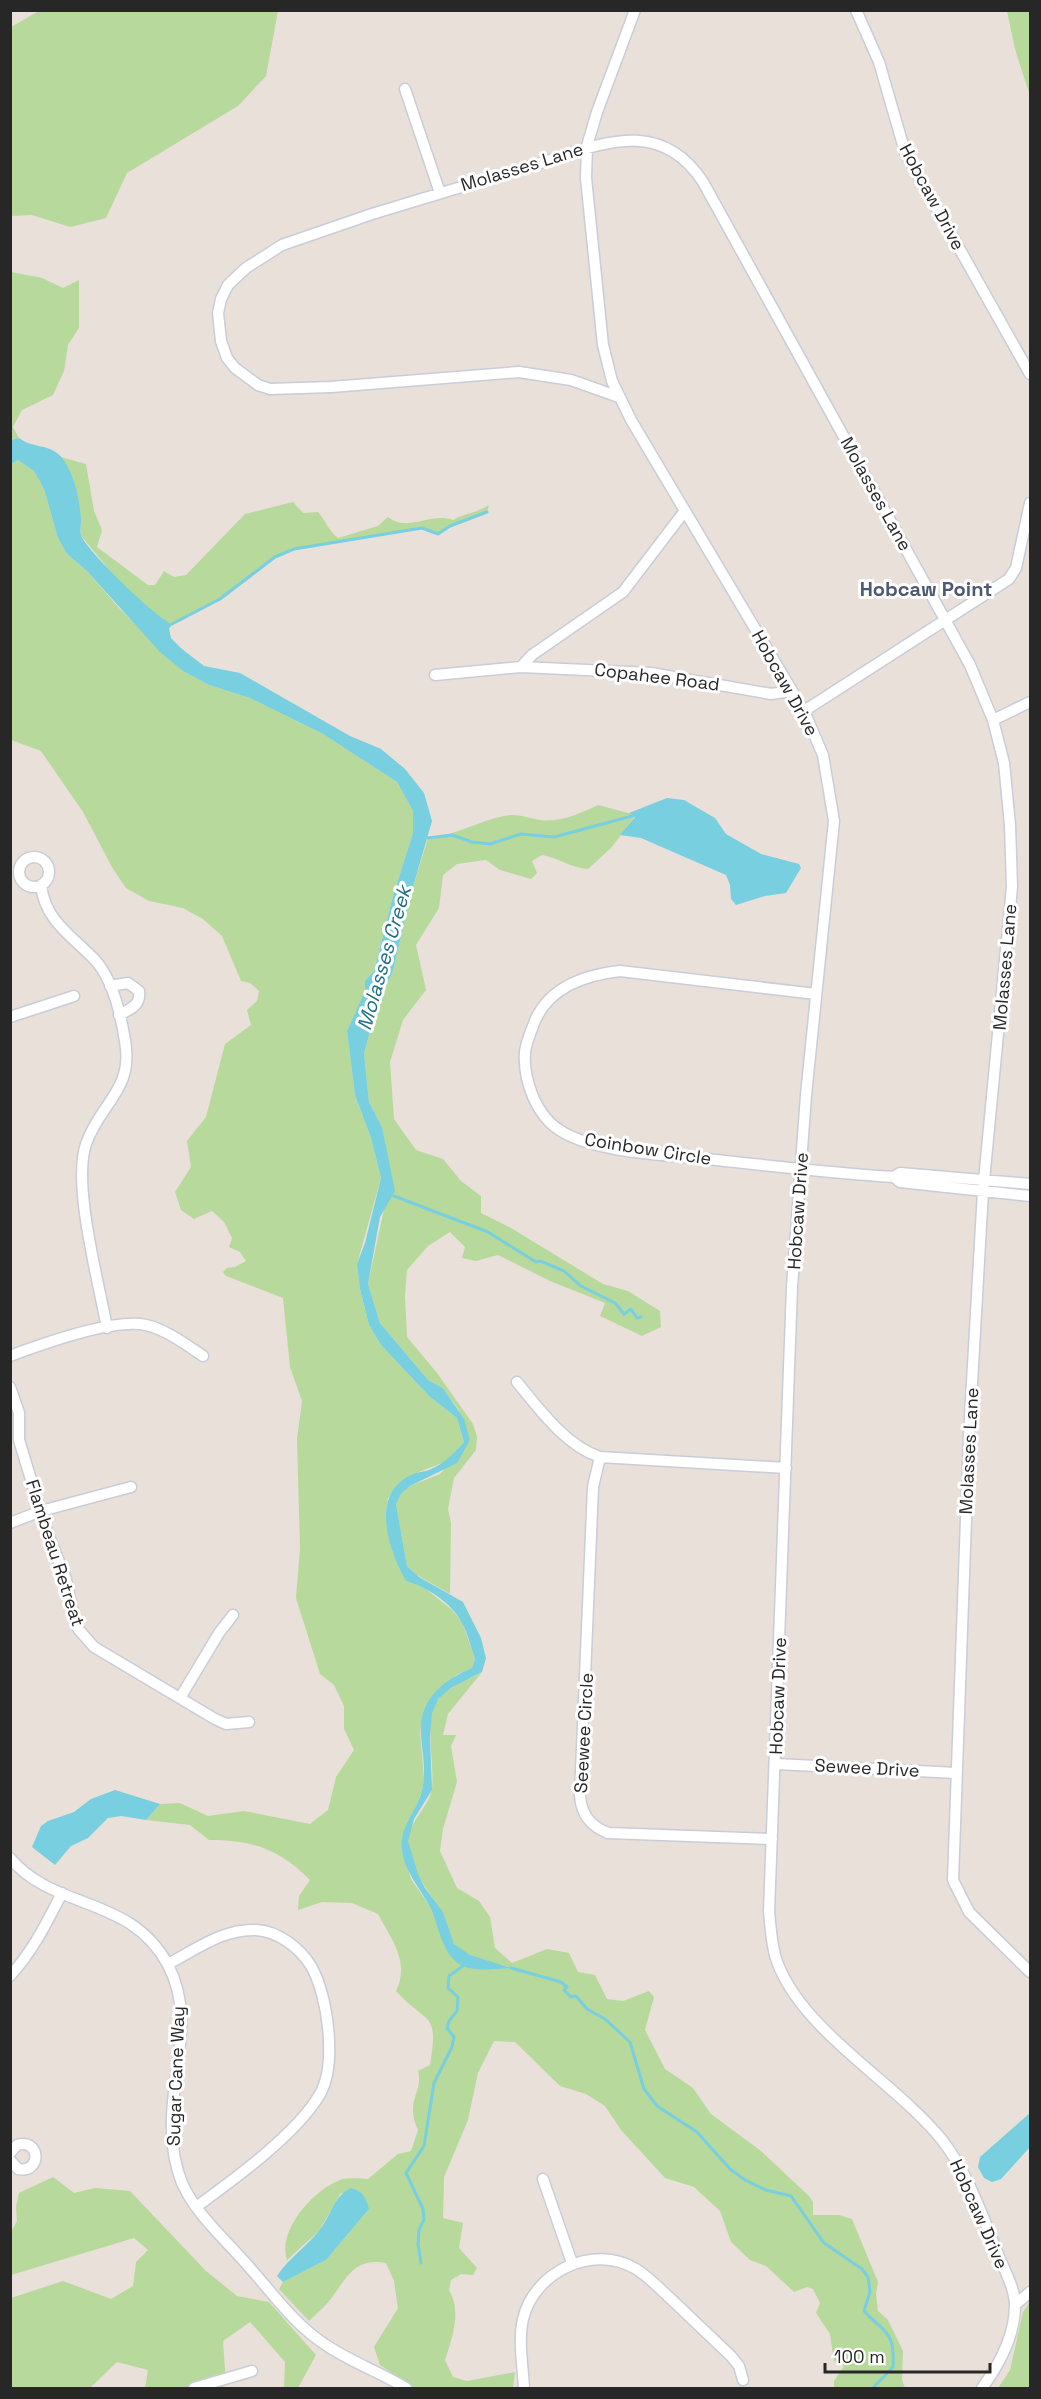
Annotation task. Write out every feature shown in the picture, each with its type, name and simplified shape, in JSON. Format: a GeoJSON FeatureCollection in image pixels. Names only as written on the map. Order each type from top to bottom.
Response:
{"type":"FeatureCollection","features":[{"type":"Feature","properties":{"kind":"street","name":"Hobcaw Drive"},"geometry":{"type":"LineString","coordinates":[[635,10],[597,112],[587,146],[590,230],[607,361],[619,397],[684,513],[804,711],[823,755],[831,787],[834,821],[800,1170],[769,1912],[771,1937],[781,1971],[789,1986],[816,2019],[929,2125],[954,2157],[978,2205],[1015,2305]]}},
{"type":"Feature","properties":{"kind":"street","name":"Hobcaw Drive"},"geometry":{"type":"LineString","coordinates":[[856,10],[879,62],[905,152],[1030,374]]}},
{"type":"Feature","properties":{"kind":"street"},"geometry":{"type":"LineString","coordinates":[[405,89],[440,193]]}},
{"type":"Feature","properties":{"kind":"street","name":"Molasses Lane"},"geometry":{"type":"LineString","coordinates":[[619,397],[571,380],[519,372],[288,389],[258,385],[235,368],[227,358],[221,341],[218,313],[220,299],[236,276],[271,251],[297,238],[557,158],[587,146],[653,141],[666,146],[692,165],[970,665],[993,720],[1004,763],[1010,825],[1012,888],[983,1185],[969,1435],[953,1880],[969,1912],[1030,1972]]}},
{"type":"Feature","properties":{"kind":"street"},"geometry":{"type":"LineString","coordinates":[[804,711],[1009,579],[1016,568],[1030,503]]}},
{"type":"Feature","properties":{"kind":"street"},"geometry":{"type":"LineString","coordinates":[[521,667],[532,655],[623,592],[684,513]]}},
{"type":"Feature","properties":{"kind":"street","name":"Copahee Road"},"geometry":{"type":"LineString","coordinates":[[435,675],[521,667],[651,673],[771,694],[792,691]]}},
{"type":"Feature","properties":{"kind":"street"},"geometry":{"type":"LineString","coordinates":[[993,720],[1030,702]]}},
{"type":"Feature","properties":{"kind":"street"},"geometry":{"type":"LineString","coordinates":[[41,885],[42,898],[53,919],[96,961],[110,986],[125,1041],[127,1068],[122,1082],[86,1144],[82,1173],[82,1193],[107,1328]]}},
{"type":"Feature","properties":{"kind":"street","name":"Coinbow Circle"},"geometry":{"type":"LineString","coordinates":[[816,994],[620,971],[598,973],[572,982],[552,996],[536,1018],[525,1050],[526,1078],[539,1108],[560,1131],[588,1143],[650,1153],[800,1170],[894,1178],[900,1173],[983,1185]]}},
{"type":"Feature","properties":{"kind":"street"},"geometry":{"type":"LineString","coordinates":[[110,986],[128,983],[139,991],[138,1004],[119,1015]]}},
{"type":"Feature","properties":{"kind":"street"},"geometry":{"type":"LineString","coordinates":[[10,1017],[74,996]]}},
{"type":"Feature","properties":{"kind":"street"},"geometry":{"type":"LineString","coordinates":[[983,1185],[1030,1184]]}},
{"type":"Feature","properties":{"kind":"street"},"geometry":{"type":"LineString","coordinates":[[983,1185],[1030,1196]]}},
{"type":"Feature","properties":{"kind":"street"},"geometry":{"type":"LineString","coordinates":[[10,1356],[60,1339],[135,1324],[167,1333],[203,1356]]}},
{"type":"Feature","properties":{"kind":"street"},"geometry":{"type":"LineString","coordinates":[[517,1382],[562,1432],[584,1450],[600,1457],[786,1468]]}},
{"type":"Feature","properties":{"kind":"street","name":"Flambeau Retreat"},"geometry":{"type":"LineString","coordinates":[[10,1388],[19,1413],[19,1440],[41,1511],[66,1579],[74,1618],[83,1636],[94,1647],[226,1724],[249,1722]]}},
{"type":"Feature","properties":{"kind":"street"},"geometry":{"type":"LineString","coordinates":[[10,1430],[19,1440]]}},
{"type":"Feature","properties":{"kind":"street","name":"Seewee Circle"},"geometry":{"type":"LineString","coordinates":[[600,1457],[593,1487],[580,1795],[583,1813],[594,1826],[608,1833],[772,1839]]}},
{"type":"Feature","properties":{"kind":"street"},"geometry":{"type":"LineString","coordinates":[[10,1523],[41,1511],[131,1487]]}},
{"type":"Feature","properties":{"kind":"street"},"geometry":{"type":"LineString","coordinates":[[180,1698],[219,1633],[233,1615]]}},
{"type":"Feature","properties":{"kind":"street","name":"Sewee Drive"},"geometry":{"type":"LineString","coordinates":[[776,1764],[957,1773]]}},
{"type":"Feature","properties":{"kind":"street","name":"Sugar Cane Way"},"geometry":{"type":"LineString","coordinates":[[10,1858],[28,1875],[62,1893],[113,1912],[142,1930],[168,1964],[179,1991],[182,2010],[182,2039],[172,2105],[173,2158],[182,2184],[196,2207],[297,2321],[325,2345],[406,2388]]}},
{"type":"Feature","properties":{"kind":"street"},"geometry":{"type":"LineString","coordinates":[[10,1976],[24,1962],[62,1893]]}},
{"type":"Feature","properties":{"kind":"street"},"geometry":{"type":"LineString","coordinates":[[168,1964],[224,1935],[258,1930],[274,1935],[302,1954],[312,1968],[322,2001],[329,2043],[326,2080],[310,2109],[244,2171],[196,2207]]}},
{"type":"Feature","properties":{"kind":"street"},"geometry":{"type":"LineString","coordinates":[[10,2153],[17,2145],[26,2144],[33,2148],[36,2156],[34,2164],[26,2169],[18,2169],[10,2160]]}},
{"type":"Feature","properties":{"kind":"street"},"geometry":{"type":"LineString","coordinates":[[543,2179],[572,2263]]}},
{"type":"Feature","properties":{"kind":"street"},"geometry":{"type":"LineString","coordinates":[[524,2388],[523,2319],[541,2287],[572,2263],[594,2259],[618,2262],[646,2275],[731,2356],[739,2366],[743,2380]]}},
{"type":"Feature","properties":{"kind":"street"},"geometry":{"type":"LineString","coordinates":[[982,2388],[995,2371],[1007,2344],[1015,2305],[1030,2292]]}},
{"type":"Feature","properties":{"kind":"street"},"geometry":{"type":"LineString","coordinates":[[194,2388],[252,2371]]}},
{"type":"Feature","properties":{"kind":"green space"},"geometry":{"type":"Polygon","coordinates":[[[39,11],[278,11],[266,76],[238,106],[127,173],[106,218],[70,227],[32,215],[11,216],[11,27],[39,11]]]}},
{"type":"Feature","properties":{"kind":"green space"},"geometry":{"type":"Polygon","coordinates":[[[1007,11],[1030,11],[1030,96],[1015,49],[1007,11]]]}},
{"type":"Feature","properties":{"kind":"green space"},"geometry":{"type":"Polygon","coordinates":[[[11,272],[42,278],[63,288],[79,280],[79,328],[68,345],[64,371],[53,395],[22,410],[13,427],[19,438],[11,440],[11,272]]]}},
{"type":"Feature","properties":{"kind":"green space"},"geometry":{"type":"Polygon","coordinates":[[[61,457],[86,464],[94,511],[102,530],[97,547],[148,585],[155,585],[164,571],[174,577],[186,575],[245,514],[293,502],[303,513],[318,512],[338,538],[378,526],[388,517],[403,523],[436,518],[453,520],[489,505],[487,512],[449,527],[438,534],[422,528],[294,549],[277,556],[220,599],[172,624],[159,618],[135,598],[81,536],[81,520],[61,457]]]}},
{"type":"Feature","properties":{"kind":"green space"},"geometry":{"type":"Polygon","coordinates":[[[18,460],[34,471],[44,489],[58,538],[67,554],[86,570],[119,608],[183,671],[209,685],[250,698],[323,734],[397,782],[413,811],[413,833],[393,896],[374,971],[365,981],[366,991],[347,1031],[355,1095],[371,1138],[381,1178],[357,1264],[360,1289],[369,1325],[381,1345],[430,1397],[457,1418],[464,1442],[445,1462],[411,1475],[388,1498],[386,1512],[393,1553],[422,1586],[451,1609],[462,1622],[475,1659],[472,1668],[456,1675],[425,1708],[420,1731],[424,1778],[422,1792],[402,1838],[402,1850],[411,1879],[429,1905],[448,1951],[463,1966],[491,1969],[508,1967],[478,1958],[456,1946],[450,1937],[444,1915],[415,1869],[408,1841],[409,1833],[428,1801],[432,1788],[431,1728],[434,1706],[439,1698],[449,1690],[482,1672],[448,1714],[443,1735],[456,1735],[451,1746],[457,1782],[443,1829],[440,1851],[457,1888],[479,1901],[490,1917],[495,1948],[512,1963],[547,1949],[569,1953],[578,1972],[595,1975],[607,1999],[623,2001],[649,1991],[654,1997],[645,2030],[665,2069],[693,2088],[711,2114],[761,2151],[809,2196],[813,2202],[813,2215],[839,2215],[852,2219],[878,2282],[876,2294],[878,2311],[888,2320],[903,2351],[902,2380],[905,2388],[834,2388],[834,2381],[844,2366],[834,2361],[830,2334],[816,2313],[820,2303],[813,2289],[807,2287],[794,2292],[766,2266],[750,2260],[731,2242],[720,2211],[694,2187],[665,2178],[621,2130],[605,2106],[586,2094],[560,2086],[515,2042],[494,2041],[478,2073],[468,2120],[444,2177],[443,2218],[463,2223],[459,2248],[477,2268],[473,2275],[461,2274],[451,2280],[449,2290],[453,2298],[455,2316],[453,2334],[445,2360],[453,2377],[467,2381],[515,2372],[513,2388],[415,2388],[380,2365],[374,2347],[398,2308],[394,2281],[386,2263],[367,2263],[354,2270],[343,2281],[328,2303],[309,2321],[279,2289],[283,2282],[326,2260],[369,2209],[341,2193],[319,2231],[287,2260],[285,2249],[287,2237],[292,2225],[309,2202],[340,2180],[368,2179],[398,2154],[411,2151],[418,2130],[414,2119],[413,2104],[419,2085],[418,2071],[430,2065],[432,2027],[423,2015],[396,1991],[401,1970],[398,1951],[378,1914],[352,1903],[322,1902],[298,1910],[299,1896],[310,1880],[299,1869],[276,1854],[252,1844],[209,1840],[190,1825],[146,1820],[160,1804],[180,1803],[208,1816],[244,1811],[310,1824],[328,1810],[336,1777],[354,1750],[344,1729],[344,1706],[334,1685],[320,1674],[296,1598],[300,1548],[297,1439],[302,1401],[290,1367],[283,1298],[226,1276],[223,1272],[227,1268],[235,1267],[246,1261],[240,1252],[229,1247],[232,1238],[224,1222],[212,1211],[194,1219],[181,1210],[175,1192],[191,1167],[187,1141],[206,1117],[225,1044],[251,1025],[247,1010],[257,1001],[259,991],[250,983],[241,981],[222,936],[203,919],[183,908],[149,901],[126,888],[113,869],[83,812],[41,751],[11,740],[10,464],[18,460]]]}},
{"type":"Feature","properties":{"kind":"green space"},"geometry":{"type":"Polygon","coordinates":[[[598,805],[636,815],[611,848],[588,869],[542,855],[532,861],[537,873],[531,879],[500,870],[486,860],[457,864],[443,875],[439,908],[416,945],[426,990],[403,1020],[390,1062],[394,1119],[416,1150],[443,1159],[461,1181],[481,1196],[481,1213],[511,1228],[603,1284],[628,1291],[660,1311],[661,1327],[642,1336],[600,1316],[605,1303],[550,1281],[498,1255],[476,1261],[462,1258],[465,1247],[450,1232],[428,1246],[407,1270],[405,1296],[407,1337],[437,1373],[473,1424],[477,1437],[476,1450],[454,1478],[448,1509],[451,1523],[450,1594],[417,1575],[407,1566],[396,1504],[401,1494],[410,1486],[440,1474],[470,1440],[458,1409],[443,1388],[428,1380],[380,1323],[368,1284],[384,1209],[386,1150],[382,1127],[369,1102],[364,1054],[376,1008],[393,971],[411,894],[428,838],[509,815],[548,821],[570,817],[598,805]]]}},
{"type":"Feature","properties":{"kind":"green space"},"geometry":{"type":"Polygon","coordinates":[[[53,2177],[74,2193],[95,2188],[130,2191],[206,2271],[237,2296],[269,2302],[316,2355],[298,2388],[284,2388],[285,2362],[250,2322],[223,2341],[226,2384],[221,2388],[145,2388],[148,2370],[117,2362],[90,2388],[11,2388],[11,2298],[63,2281],[111,2299],[133,2286],[136,2262],[148,2250],[134,2238],[11,2275],[11,2232],[17,2221],[16,2206],[19,2193],[53,2177]]]}},
{"type":"Feature","properties":{"kind":"green space"},"geometry":{"type":"Polygon","coordinates":[[[1030,2302],[1030,2388],[998,2388],[1010,2370],[1023,2312],[1030,2302]]]}},
{"type":"Feature","properties":{"kind":"water"},"geometry":{"type":"Polygon","coordinates":[[[19,438],[30,444],[47,448],[63,459],[76,489],[81,533],[85,542],[107,568],[137,597],[172,624],[169,629],[171,638],[182,649],[204,666],[240,673],[350,736],[381,749],[405,769],[424,793],[432,821],[411,894],[393,971],[376,1008],[364,1054],[369,1102],[382,1127],[395,1191],[380,1217],[368,1284],[380,1323],[428,1380],[443,1388],[464,1419],[470,1440],[457,1463],[410,1486],[401,1494],[396,1504],[407,1566],[419,1577],[463,1602],[481,1638],[486,1658],[482,1672],[451,1688],[438,1699],[432,1714],[430,1737],[432,1790],[414,1819],[408,1841],[418,1874],[425,1888],[443,1912],[454,1944],[470,1955],[511,1968],[472,1969],[454,1960],[445,1946],[429,1905],[406,1866],[402,1848],[406,1825],[422,1792],[424,1766],[421,1723],[424,1711],[434,1693],[451,1679],[472,1668],[475,1659],[464,1627],[452,1609],[430,1591],[406,1581],[394,1555],[386,1524],[386,1509],[390,1496],[398,1484],[413,1474],[439,1465],[464,1442],[457,1418],[430,1397],[381,1345],[369,1325],[360,1289],[357,1264],[365,1243],[381,1178],[371,1138],[355,1095],[347,1031],[365,991],[365,981],[374,971],[393,896],[413,833],[413,811],[397,782],[323,734],[250,698],[209,685],[183,671],[160,652],[86,570],[67,554],[58,538],[44,489],[34,471],[18,460],[11,464],[11,440],[19,438]]]}},
{"type":"Feature","properties":{"kind":"water"},"geometry":{"type":"Polygon","coordinates":[[[667,798],[684,800],[715,818],[726,834],[761,854],[799,864],[801,868],[786,893],[765,896],[736,905],[731,899],[730,885],[726,875],[641,838],[620,835],[636,816],[629,813],[667,798]]]}},
{"type":"Feature","properties":{"kind":"water"},"geometry":{"type":"Polygon","coordinates":[[[115,1790],[160,1804],[146,1820],[121,1816],[108,1818],[88,1838],[71,1846],[55,1865],[32,1847],[41,1826],[48,1821],[74,1812],[91,1799],[115,1790]]]}},
{"type":"Feature","properties":{"kind":"water"},"geometry":{"type":"Polygon","coordinates":[[[1030,2113],[1030,2147],[1001,2179],[992,2182],[984,2178],[978,2167],[980,2157],[1030,2113]]]}},
{"type":"Feature","properties":{"kind":"water"},"geometry":{"type":"Polygon","coordinates":[[[351,2188],[363,2196],[369,2209],[326,2260],[283,2282],[277,2276],[318,2232],[340,2196],[351,2188]]]}},
{"type":"Feature","properties":{"kind":"waterway"},"geometry":{"type":"LineString","coordinates":[[172,624],[220,599],[275,557],[294,549],[422,528],[438,534],[450,526],[487,512]]}},
{"type":"Feature","properties":{"kind":"waterway"},"geometry":{"type":"LineString","coordinates":[[428,838],[452,835],[472,842],[490,844],[521,834],[554,837],[636,815]]}},
{"type":"Feature","properties":{"kind":"waterway"},"geometry":{"type":"LineString","coordinates":[[394,1196],[488,1232],[536,1262],[540,1261],[564,1271],[581,1286],[615,1303],[624,1314],[631,1309],[637,1318],[641,1317]]}},
{"type":"Feature","properties":{"kind":"waterway"},"geometry":{"type":"LineString","coordinates":[[421,2263],[418,2244],[419,2230],[424,2219],[423,2209],[406,2173],[424,2146],[434,2083],[452,2047],[454,2037],[447,2028],[449,2021],[457,2011],[458,1997],[448,1988],[449,1976],[463,1966]]}},
{"type":"Feature","properties":{"kind":"waterway","name":"Molasses Creek"},"geometry":{"type":"LineString","coordinates":[[511,1968],[561,1982],[567,1987],[564,1990],[571,1997],[576,1996],[587,2009],[605,2019],[630,2042],[644,2089],[657,2106],[697,2132],[730,2169],[745,2180],[766,2190],[791,2196],[824,2243],[862,2269],[868,2277],[870,2292],[864,2311],[887,2334],[893,2355],[893,2367],[873,2388]]}},
{"type":"Feature","properties":{"kind":"district","name":"Hobcaw Point"},"geometry":{"type":"Point","coordinates":[926,589]}}]}
